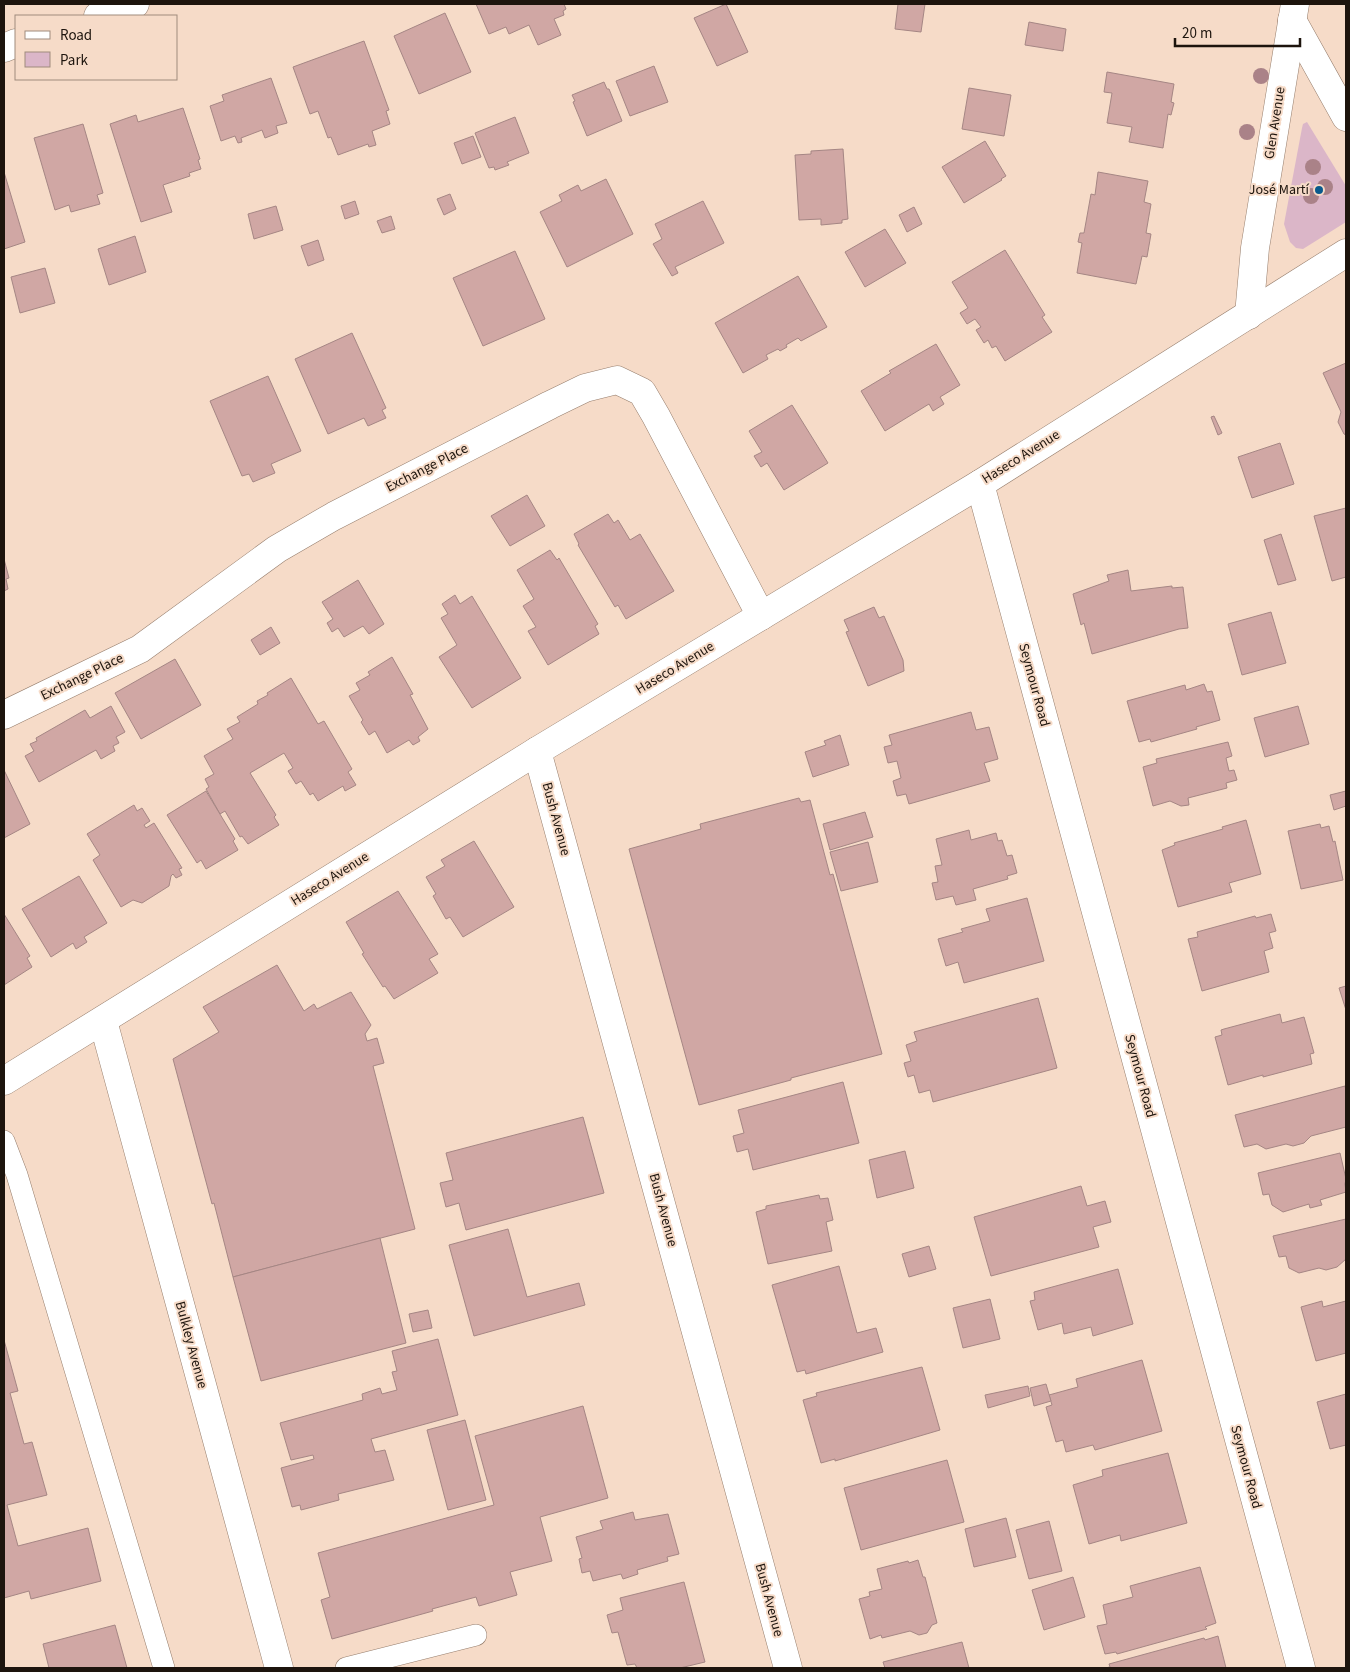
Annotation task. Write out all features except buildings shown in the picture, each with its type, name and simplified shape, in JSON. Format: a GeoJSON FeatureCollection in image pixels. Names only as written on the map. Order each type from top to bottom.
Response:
{"type":"FeatureCollection","features":[{"type":"Feature","properties":{"kind":"street"},"geometry":{"type":"LineString","coordinates":[[101,15],[135,4]]}},
{"type":"Feature","properties":{"kind":"street","name":"Glen Avenue"},"geometry":{"type":"LineString","coordinates":[[1294,12],[1346,117]]}},
{"type":"Feature","properties":{"kind":"street","name":"Glen Avenue"},"geometry":{"type":"LineString","coordinates":[[1249,315],[1255,248],[1294,12]]}},
{"type":"Feature","properties":{"kind":"street","name":"Haseco Avenue"},"geometry":{"type":"LineString","coordinates":[[4,1080],[537,751],[980,484],[1346,254]]}},
{"type":"Feature","properties":{"kind":"street","name":"Exchange Place"},"geometry":{"type":"LineString","coordinates":[[4,715],[140,649],[277,549],[334,516],[585,388],[617,380],[642,392],[761,616]]}},
{"type":"Feature","properties":{"kind":"street","name":"Seymour Road"},"geometry":{"type":"LineString","coordinates":[[980,484],[1301,1668]]}},
{"type":"Feature","properties":{"kind":"street","name":"Bush Avenue"},"geometry":{"type":"LineString","coordinates":[[537,751],[788,1668]]}},
{"type":"Feature","properties":{"kind":"street","name":"Bulkley Avenue"},"geometry":{"type":"LineString","coordinates":[[102,1021],[278,1668]]}},
{"type":"Feature","properties":{"kind":"lane"},"geometry":{"type":"LineString","coordinates":[[4,1141],[17,1175],[164,1668]]}},
{"type":"Feature","properties":{"kind":"lane"},"geometry":{"type":"LineString","coordinates":[[346,1668],[476,1635]]}},
{"type":"Feature","properties":{"kind":"green space"},"geometry":{"type":"Polygon","coordinates":[[[1307,122],[1346,186],[1346,222],[1303,249],[1296,248],[1290,242],[1284,224],[1302,128],[1303,124],[1307,122]]]}},
{"type":"Feature","properties":{"kind":"place","name":"José Martí"},"geometry":{"type":"Point","coordinates":[1319,190]}}]}
